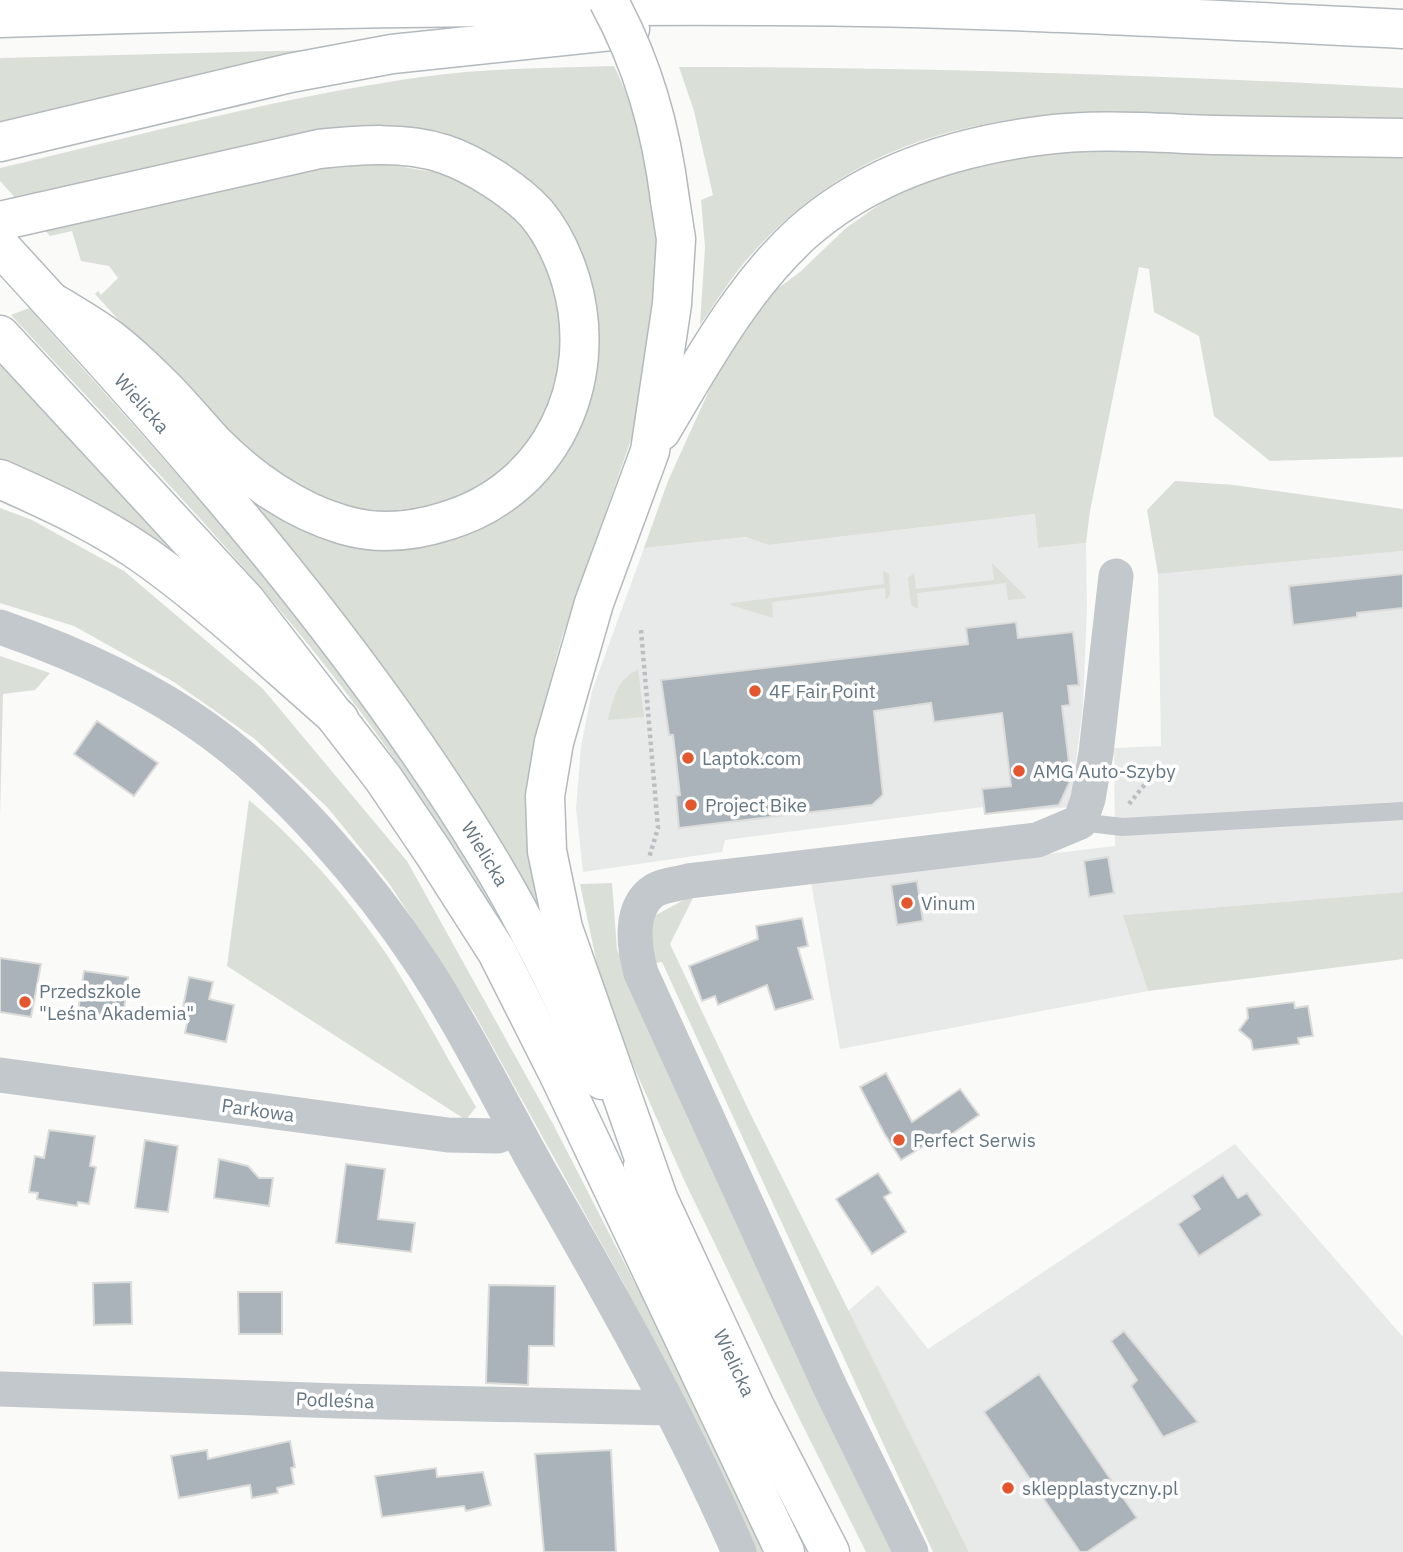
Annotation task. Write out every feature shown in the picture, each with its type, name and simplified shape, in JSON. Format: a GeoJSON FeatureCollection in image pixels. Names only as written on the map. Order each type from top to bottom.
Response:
{"type":"FeatureCollection","features":[{"type":"Feature","properties":{"kind":"main road"},"geometry":{"type":"LineString","coordinates":[[608,0],[625,32],[654,108],[676,239],[672,304],[650,451]]}},
{"type":"Feature","properties":{"kind":"main road"},"geometry":{"type":"LineString","coordinates":[[0,18],[343,9],[777,6],[1112,14],[1403,29]]}},
{"type":"Feature","properties":{"kind":"main road"},"geometry":{"type":"LineString","coordinates":[[0,142],[290,72],[392,54],[678,23],[777,6]]}},
{"type":"Feature","properties":{"kind":"main road"},"geometry":{"type":"LineString","coordinates":[[657,1195],[563,928],[547,850],[545,796],[554,742],[594,603],[650,451],[738,306],[802,233],[840,204],[890,176],[968,148],[1039,135],[1108,132],[1403,138]]}},
{"type":"Feature","properties":{"kind":"main road"},"geometry":{"type":"LineString","coordinates":[[0,221],[319,149],[365,145],[443,153],[478,169],[508,190],[536,213],[557,245],[568,270],[578,305],[579,361],[574,393],[560,427],[542,455],[518,481],[489,503],[457,518],[427,527],[394,532],[370,531],[319,515],[292,503],[261,483],[217,445],[161,384],[111,339],[50,301]]}},
{"type":"Feature","properties":{"kind":"main road","name":"Wielicka"},"geometry":{"type":"LineString","coordinates":[[0,246],[172,439],[350,654],[413,741],[489,859],[553,977],[755,1407],[830,1552]]}},
{"type":"Feature","properties":{"kind":"main road","name":"Wielicka"},"geometry":{"type":"LineString","coordinates":[[0,335],[246,601],[339,719],[426,842],[497,952],[572,1102],[785,1552]]}},
{"type":"Feature","properties":{"kind":"main road"},"geometry":{"type":"LineString","coordinates":[[0,479],[64,507],[149,558],[208,603],[339,719]]}},
{"type":"Feature","properties":{"kind":"street"},"geometry":{"type":"LineString","coordinates":[[911,1552],[831,1389],[641,974],[634,949],[638,909],[655,891],[688,881],[1037,840],[1080,822],[1088,799],[1096,753],[1116,576]]}},
{"type":"Feature","properties":{"kind":"street"},"geometry":{"type":"LineString","coordinates":[[0,627],[64,650],[156,697],[208,730],[259,772],[327,842],[374,898],[421,963],[473,1048],[515,1128],[606,1286],[670,1408],[738,1552]]}},
{"type":"Feature","properties":{"kind":"street","name":"Parkowa"},"geometry":{"type":"LineString","coordinates":[[0,1075],[448,1135],[498,1136],[515,1128]]}},
{"type":"Feature","properties":{"kind":"street","name":"Podleśna"},"geometry":{"type":"LineString","coordinates":[[0,1389],[338,1401],[670,1408]]}},
{"type":"Feature","properties":{"kind":"lane"},"geometry":{"type":"LineString","coordinates":[[1080,822],[1122,827],[1403,811]]}},
{"type":"Feature","properties":{"kind":"path"},"geometry":{"type":"LineString","coordinates":[[641,630],[658,828],[649,861]]}},
{"type":"Feature","properties":{"kind":"shaded area"},"geometry":{"type":"Polygon","coordinates":[[[317,50],[0,127],[0,58],[317,50]]]}},
{"type":"Feature","properties":{"kind":"shaded area"},"geometry":{"type":"Polygon","coordinates":[[[614,66],[639,134],[651,206],[659,207],[662,254],[640,414],[562,637],[544,704],[534,766],[539,909],[251,506],[252,501],[257,502],[304,529],[514,506],[594,307],[455,144],[20,203],[0,181],[0,168],[210,118],[369,85],[470,72],[614,66]]]}},
{"type":"Feature","properties":{"kind":"shaded area"},"geometry":{"type":"Polygon","coordinates":[[[679,67],[1041,73],[1403,88],[1403,120],[1062,114],[972,127],[930,138],[891,152],[853,171],[783,222],[750,256],[700,325],[705,247],[701,200],[713,195],[694,111],[679,67]]]}},
{"type":"Feature","properties":{"kind":"shaded area"},"geometry":{"type":"Polygon","coordinates":[[[1083,148],[1403,152],[1403,457],[1270,461],[1214,416],[1199,336],[1154,312],[1149,269],[1139,267],[1090,511],[1086,543],[1038,548],[1035,514],[769,545],[746,537],[644,548],[668,481],[712,384],[761,301],[800,272],[846,228],[896,193],[949,170],[1013,154],[1083,148]]]}},
{"type":"Feature","properties":{"kind":"shaded area"},"geometry":{"type":"Polygon","coordinates":[[[379,163],[439,173],[486,194],[524,228],[537,247],[556,287],[564,337],[557,390],[535,437],[485,486],[420,512],[364,512],[300,490],[213,423],[95,294],[98,291],[101,295],[118,278],[109,266],[81,261],[72,231],[50,236],[44,229],[312,168],[379,163]]]}},
{"type":"Feature","properties":{"kind":"shaded area"},"geometry":{"type":"Polygon","coordinates":[[[29,308],[256,566],[342,673],[449,832],[549,1011],[434,819],[350,698],[210,530],[11,315],[29,308]]]}},
{"type":"Feature","properties":{"kind":"shaded area"},"geometry":{"type":"Polygon","coordinates":[[[0,365],[95,461],[185,564],[0,463],[0,365]]]}},
{"type":"Feature","properties":{"kind":"shaded area"},"geometry":{"type":"Polygon","coordinates":[[[1175,481],[1234,485],[1403,509],[1403,551],[1158,574],[1147,510],[1175,481]]]}},
{"type":"Feature","properties":{"kind":"shaded area"},"geometry":{"type":"Polygon","coordinates":[[[0,508],[32,520],[124,571],[263,689],[407,861],[553,1124],[773,1552],[756,1552],[625,1286],[474,1013],[388,882],[328,808],[255,739],[174,682],[74,626],[0,603],[0,508]]]}},
{"type":"Feature","properties":{"kind":"shaded area"},"geometry":{"type":"Polygon","coordinates":[[[1035,514],[1038,548],[1086,543],[1087,606],[1083,707],[1070,807],[984,815],[983,807],[725,840],[722,852],[583,872],[576,808],[581,747],[592,691],[644,548],[747,537],[769,545],[1035,514]]]}},
{"type":"Feature","properties":{"kind":"shaded area"},"geometry":{"type":"Polygon","coordinates":[[[1403,551],[1403,892],[1124,915],[1148,991],[840,1049],[811,882],[1115,846],[1114,748],[1161,746],[1158,574],[1403,551]]]}},
{"type":"Feature","properties":{"kind":"shaded area"},"geometry":{"type":"Polygon","coordinates":[[[992,563],[1027,598],[1008,600],[1006,583],[917,593],[918,609],[911,605],[908,578],[914,573],[916,589],[994,580],[992,563]]]}},
{"type":"Feature","properties":{"kind":"shaded area"},"geometry":{"type":"Polygon","coordinates":[[[883,571],[889,574],[890,595],[886,600],[885,588],[772,602],[773,618],[731,605],[884,584],[883,571]]]}},
{"type":"Feature","properties":{"kind":"shaded area"},"geometry":{"type":"Polygon","coordinates":[[[0,656],[50,673],[35,690],[3,694],[0,816],[0,656]]]}},
{"type":"Feature","properties":{"kind":"shaded area"},"geometry":{"type":"Polygon","coordinates":[[[638,669],[644,717],[608,720],[620,684],[638,669]]]}},
{"type":"Feature","properties":{"kind":"shaded area"},"geometry":{"type":"Polygon","coordinates":[[[249,800],[323,873],[357,913],[387,955],[476,1107],[466,1120],[227,966],[249,800]]]}},
{"type":"Feature","properties":{"kind":"shaded area"},"geometry":{"type":"Polygon","coordinates":[[[612,883],[617,950],[897,1552],[866,1552],[685,1182],[621,1038],[597,964],[580,884],[612,883]]]}},
{"type":"Feature","properties":{"kind":"shaded area"},"geometry":{"type":"Polygon","coordinates":[[[1403,892],[1403,959],[1148,991],[1123,915],[1403,892]]]}},
{"type":"Feature","properties":{"kind":"shaded area"},"geometry":{"type":"Polygon","coordinates":[[[695,894],[670,944],[750,1113],[969,1552],[933,1552],[662,962],[649,964],[654,916],[695,894]]]}},
{"type":"Feature","properties":{"kind":"shaded area"},"geometry":{"type":"Polygon","coordinates":[[[1235,1144],[1403,1337],[1403,1552],[969,1552],[848,1311],[878,1285],[928,1349],[1235,1144]]]}},
{"type":"Feature","properties":{"kind":"building"},"geometry":{"type":"Polygon","coordinates":[[[1403,574],[1403,608],[1293,625],[1289,586],[1403,574]]]}},
{"type":"Feature","properties":{"kind":"building"},"geometry":{"type":"Polygon","coordinates":[[[1016,622],[1018,638],[1073,632],[1079,685],[1068,686],[1070,705],[1062,706],[1071,779],[1059,805],[985,814],[982,789],[1011,786],[1002,713],[934,722],[931,703],[874,711],[883,795],[872,805],[679,828],[676,796],[680,795],[673,735],[669,735],[661,680],[968,644],[966,628],[1016,622]]]}},
{"type":"Feature","properties":{"kind":"building"},"geometry":{"type":"Polygon","coordinates":[[[97,721],[158,763],[134,796],[74,754],[97,721]]]}},
{"type":"Feature","properties":{"kind":"building"},"geometry":{"type":"Polygon","coordinates":[[[1108,857],[1114,893],[1089,897],[1084,861],[1108,857]]]}},
{"type":"Feature","properties":{"kind":"building","name":"Vinum"},"geometry":{"type":"Polygon","coordinates":[[[917,881],[923,921],[897,925],[891,885],[917,881]]]}},
{"type":"Feature","properties":{"kind":"building"},"geometry":{"type":"Polygon","coordinates":[[[802,918],[808,946],[798,948],[813,999],[775,1010],[767,985],[718,1005],[715,996],[702,1001],[689,966],[758,939],[756,926],[802,918]]]}},
{"type":"Feature","properties":{"kind":"building"},"geometry":{"type":"Polygon","coordinates":[[[0,958],[41,964],[31,1017],[0,1012],[0,958]]]}},
{"type":"Feature","properties":{"kind":"building"},"geometry":{"type":"Polygon","coordinates":[[[84,971],[128,977],[123,1018],[78,1011],[84,971]]]}},
{"type":"Feature","properties":{"kind":"building"},"geometry":{"type":"Polygon","coordinates":[[[189,977],[213,982],[209,999],[234,1005],[226,1042],[185,1033],[188,1018],[181,1017],[189,977]]]}},
{"type":"Feature","properties":{"kind":"building"},"geometry":{"type":"Polygon","coordinates":[[[1294,1002],[1295,1008],[1308,1006],[1313,1036],[1298,1038],[1299,1044],[1253,1050],[1251,1040],[1239,1030],[1248,1018],[1247,1008],[1294,1002]]]}},
{"type":"Feature","properties":{"kind":"building"},"geometry":{"type":"Polygon","coordinates":[[[886,1073],[912,1122],[960,1089],[979,1115],[942,1141],[939,1137],[901,1160],[860,1087],[886,1073]]]}},
{"type":"Feature","properties":{"kind":"building"},"geometry":{"type":"Polygon","coordinates":[[[49,1130],[95,1136],[90,1166],[96,1167],[89,1204],[78,1202],[77,1206],[37,1199],[38,1193],[29,1192],[35,1156],[44,1158],[49,1130]]]}},
{"type":"Feature","properties":{"kind":"building"},"geometry":{"type":"Polygon","coordinates":[[[145,1140],[178,1146],[168,1212],[135,1208],[145,1140]]]}},
{"type":"Feature","properties":{"kind":"building"},"geometry":{"type":"Polygon","coordinates":[[[219,1159],[248,1166],[259,1178],[273,1178],[269,1206],[214,1198],[219,1159]]]}},
{"type":"Feature","properties":{"kind":"building"},"geometry":{"type":"Polygon","coordinates":[[[346,1164],[385,1169],[378,1219],[415,1223],[411,1252],[336,1243],[346,1164]]]}},
{"type":"Feature","properties":{"kind":"building"},"geometry":{"type":"Polygon","coordinates":[[[878,1173],[891,1193],[884,1197],[906,1232],[872,1254],[836,1199],[878,1173]]]}},
{"type":"Feature","properties":{"kind":"building"},"geometry":{"type":"Polygon","coordinates":[[[1223,1175],[1238,1198],[1247,1193],[1262,1215],[1199,1256],[1178,1224],[1200,1209],[1192,1196],[1223,1175]]]}},
{"type":"Feature","properties":{"kind":"building"},"geometry":{"type":"Polygon","coordinates":[[[131,1282],[132,1324],[94,1325],[93,1283],[131,1282]]]}},
{"type":"Feature","properties":{"kind":"building"},"geometry":{"type":"Polygon","coordinates":[[[489,1285],[555,1286],[554,1346],[529,1346],[528,1385],[486,1383],[489,1285]]]}},
{"type":"Feature","properties":{"kind":"building"},"geometry":{"type":"Polygon","coordinates":[[[238,1292],[282,1292],[282,1334],[239,1334],[238,1292]]]}},
{"type":"Feature","properties":{"kind":"building"},"geometry":{"type":"Polygon","coordinates":[[[1124,1331],[1198,1422],[1163,1437],[1131,1386],[1137,1380],[1111,1341],[1124,1331]]]}},
{"type":"Feature","properties":{"kind":"building"},"geometry":{"type":"Polygon","coordinates":[[[1039,1374],[1137,1518],[1087,1552],[1080,1552],[984,1412],[1039,1374]]]}},
{"type":"Feature","properties":{"kind":"building"},"geometry":{"type":"Polygon","coordinates":[[[290,1441],[295,1467],[291,1468],[294,1484],[277,1488],[278,1493],[252,1498],[250,1485],[179,1498],[171,1456],[207,1450],[208,1459],[290,1441]]]}},
{"type":"Feature","properties":{"kind":"building"},"geometry":{"type":"Polygon","coordinates":[[[611,1450],[616,1552],[544,1552],[535,1454],[611,1450]]]}},
{"type":"Feature","properties":{"kind":"building"},"geometry":{"type":"Polygon","coordinates":[[[436,1468],[437,1477],[483,1472],[491,1505],[466,1511],[464,1506],[382,1517],[375,1476],[436,1468]]]}},
{"type":"Feature","properties":{"kind":"place","name":"4F Fair Point"},"geometry":{"type":"Point","coordinates":[755,691]}},
{"type":"Feature","properties":{"kind":"place","name":"Laptok.com"},"geometry":{"type":"Point","coordinates":[688,758]}},
{"type":"Feature","properties":{"kind":"place","name":"AMG Auto-Szyby"},"geometry":{"type":"Point","coordinates":[1019,771]}},
{"type":"Feature","properties":{"kind":"place","name":"Project Bike"},"geometry":{"type":"Point","coordinates":[691,805]}},
{"type":"Feature","properties":{"kind":"place","name":"Vinum"},"geometry":{"type":"Point","coordinates":[907,903]}},
{"type":"Feature","properties":{"kind":"place","name":"Przedszkole \"Leśna Akademia\""},"geometry":{"type":"Point","coordinates":[25,1002]}},
{"type":"Feature","properties":{"kind":"place","name":"Perfect Serwis"},"geometry":{"type":"Point","coordinates":[899,1140]}},
{"type":"Feature","properties":{"kind":"place","name":"sklepplastyczny.pl"},"geometry":{"type":"Point","coordinates":[1008,1488]}}]}
